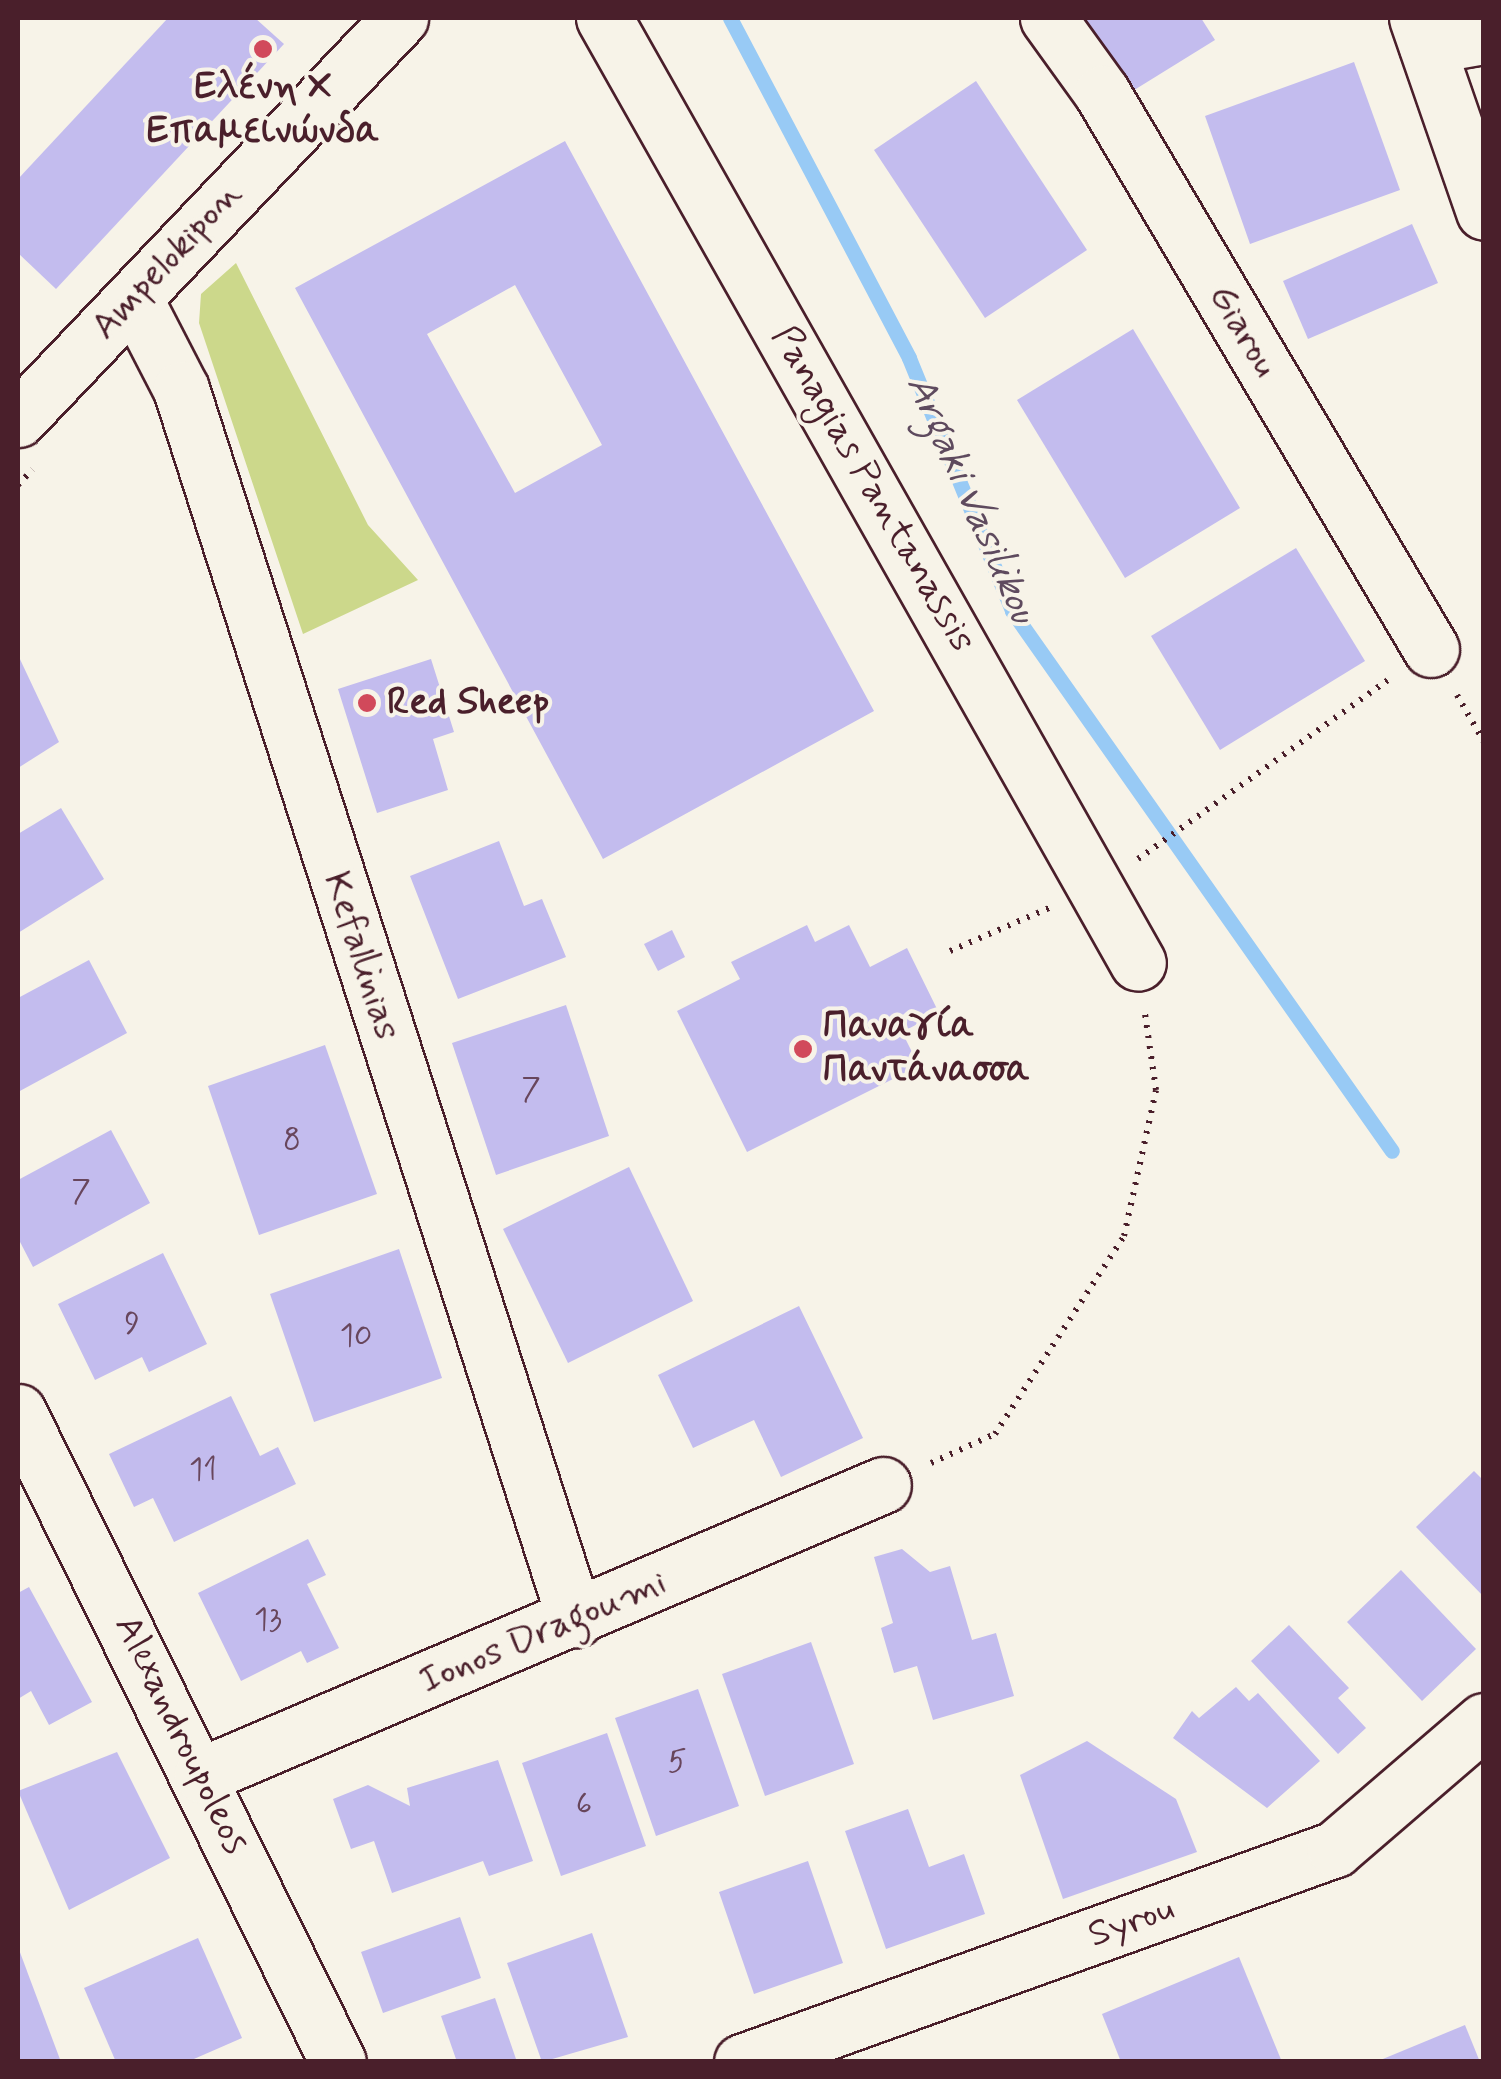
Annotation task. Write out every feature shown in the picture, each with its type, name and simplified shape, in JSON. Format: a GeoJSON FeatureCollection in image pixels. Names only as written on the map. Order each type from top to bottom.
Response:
{"type":"FeatureCollection","features":[{"type":"Feature","properties":{"kind":"street","name":"Ampelokipon"},"geometry":{"type":"LineString","coordinates":[[27,388],[134,298],[400,18]]}},
{"type":"Feature","properties":{"kind":"street","name":"Panagias Pantanassis"},"geometry":{"type":"LineString","coordinates":[[604,18],[1099,886],[1138,964]]}},
{"type":"Feature","properties":{"kind":"street","name":"Giarou"},"geometry":{"type":"LineString","coordinates":[[1048,18],[1102,92],[1431,649]]}},
{"type":"Feature","properties":{"kind":"street"},"geometry":{"type":"LineString","coordinates":[[1484,36],[1422,32],[1484,212]]}},
{"type":"Feature","properties":{"kind":"street","name":"Kefallinias"},"geometry":{"type":"LineString","coordinates":[[134,298],[180,389],[575,1619]]}},
{"type":"Feature","properties":{"kind":"street","name":"Alexandroupoleos"},"geometry":{"type":"LineString","coordinates":[[18,1412],[202,1775],[338,2062]]}},
{"type":"Feature","properties":{"kind":"street","name":"Ionos Dragoumi"},"geometry":{"type":"LineString","coordinates":[[202,1775],[883,1485]]}},
{"type":"Feature","properties":{"kind":"street","name":"Syrou"},"geometry":{"type":"LineString","coordinates":[[742,2062],[1335,1849],[1484,1721]]}},
{"type":"Feature","properties":{"kind":"path"},"geometry":{"type":"LineString","coordinates":[[950,951],[1099,886],[1431,649]]}},
{"type":"Feature","properties":{"kind":"path"},"geometry":{"type":"LineString","coordinates":[[883,1485],[995,1434],[1124,1236],[1156,1090],[1138,964]]}},
{"type":"Feature","properties":{"kind":"green space"},"geometry":{"type":"Polygon","coordinates":[[[236,263],[368,525],[418,580],[303,634],[199,323],[201,294],[236,263]]]}},
{"type":"Feature","properties":{"kind":"building"},"geometry":{"type":"Polygon","coordinates":[[[168,18],[255,18],[284,44],[56,289],[18,253],[18,179],[168,18]]]}},
{"type":"Feature","properties":{"kind":"building"},"geometry":{"type":"Polygon","coordinates":[[[1084,18],[1201,18],[1215,40],[1131,92],[1084,18]]]}},
{"type":"Feature","properties":{"kind":"building"},"geometry":{"type":"Polygon","coordinates":[[[1354,62],[1400,190],[1250,244],[1205,116],[1354,62]]]}},
{"type":"Feature","properties":{"kind":"building"},"geometry":{"type":"Polygon","coordinates":[[[976,81],[1087,250],[985,318],[874,150],[976,81]]]}},
{"type":"Feature","properties":{"kind":"building"},"geometry":{"type":"Polygon","coordinates":[[[565,141],[874,711],[603,859],[295,288],[565,141]],[[515,285],[427,334],[515,493],[602,445],[515,285]]]}},
{"type":"Feature","properties":{"kind":"building"},"geometry":{"type":"Polygon","coordinates":[[[1412,224],[1438,283],[1308,339],[1283,281],[1412,224]]]}},
{"type":"Feature","properties":{"kind":"building"},"geometry":{"type":"Polygon","coordinates":[[[1133,329],[1240,508],[1125,578],[1017,400],[1133,329]]]}},
{"type":"Feature","properties":{"kind":"building"},"geometry":{"type":"Polygon","coordinates":[[[1296,548],[1365,661],[1220,750],[1151,636],[1296,548]]]}},
{"type":"Feature","properties":{"kind":"building"},"geometry":{"type":"Polygon","coordinates":[[[18,655],[59,742],[18,768],[18,655]]]}},
{"type":"Feature","properties":{"kind":"building"},"geometry":{"type":"Polygon","coordinates":[[[431,659],[454,732],[433,739],[448,790],[377,813],[338,689],[431,659]]]}},
{"type":"Feature","properties":{"kind":"building"},"geometry":{"type":"Polygon","coordinates":[[[61,808],[104,879],[18,933],[18,834],[61,808]]]}},
{"type":"Feature","properties":{"kind":"building"},"geometry":{"type":"Polygon","coordinates":[[[499,841],[524,906],[542,899],[566,957],[458,999],[410,876],[499,841]]]}},
{"type":"Feature","properties":{"kind":"building","name":"Παναγία Παντάνασσα"},"geometry":{"type":"Polygon","coordinates":[[[807,925],[815,942],[849,925],[870,967],[907,948],[939,1013],[902,1032],[919,1066],[747,1152],[677,1011],[740,979],[731,962],[807,925]]]}},
{"type":"Feature","properties":{"kind":"building"},"geometry":{"type":"Polygon","coordinates":[[[672,930],[685,957],[658,971],[644,944],[672,930]]]}},
{"type":"Feature","properties":{"kind":"building"},"geometry":{"type":"Polygon","coordinates":[[[89,960],[127,1033],[18,1092],[18,998],[89,960]]]}},
{"type":"Feature","properties":{"kind":"building"},"geometry":{"type":"Polygon","coordinates":[[[566,1005],[609,1136],[496,1175],[452,1043],[566,1005]]]}},
{"type":"Feature","properties":{"kind":"building"},"geometry":{"type":"Polygon","coordinates":[[[325,1045],[377,1194],[259,1235],[208,1086],[325,1045]]]}},
{"type":"Feature","properties":{"kind":"building"},"geometry":{"type":"Polygon","coordinates":[[[111,1130],[150,1203],[33,1267],[18,1238],[18,1180],[111,1130]]]}},
{"type":"Feature","properties":{"kind":"building"},"geometry":{"type":"Polygon","coordinates":[[[629,1167],[693,1301],[568,1363],[503,1229],[629,1167]]]}},
{"type":"Feature","properties":{"kind":"building"},"geometry":{"type":"Polygon","coordinates":[[[399,1249],[442,1378],[314,1422],[270,1294],[399,1249]]]}},
{"type":"Feature","properties":{"kind":"building"},"geometry":{"type":"Polygon","coordinates":[[[163,1253],[207,1344],[149,1372],[142,1357],[95,1380],[58,1304],[163,1253]]]}},
{"type":"Feature","properties":{"kind":"building"},"geometry":{"type":"Polygon","coordinates":[[[799,1306],[863,1438],[781,1477],[754,1420],[693,1448],[658,1375],[799,1306]]]}},
{"type":"Feature","properties":{"kind":"building"},"geometry":{"type":"Polygon","coordinates":[[[231,1396],[260,1456],[278,1447],[296,1484],[174,1542],[153,1498],[134,1507],[109,1454],[231,1396]]]}},
{"type":"Feature","properties":{"kind":"building"},"geometry":{"type":"Polygon","coordinates":[[[1474,1471],[1484,1481],[1484,1597],[1416,1527],[1474,1471]]]}},
{"type":"Feature","properties":{"kind":"building"},"geometry":{"type":"Polygon","coordinates":[[[308,1539],[326,1575],[307,1584],[339,1648],[307,1663],[301,1651],[241,1681],[198,1593],[308,1539]]]}},
{"type":"Feature","properties":{"kind":"building"},"geometry":{"type":"Polygon","coordinates":[[[902,1549],[930,1572],[950,1566],[972,1640],[996,1633],[1014,1696],[933,1720],[917,1666],[894,1673],[881,1628],[893,1623],[874,1557],[902,1549]]]}},
{"type":"Feature","properties":{"kind":"building"},"geometry":{"type":"Polygon","coordinates":[[[1401,1570],[1476,1649],[1422,1701],[1347,1622],[1401,1570]]]}},
{"type":"Feature","properties":{"kind":"building"},"geometry":{"type":"Polygon","coordinates":[[[29,1587],[92,1702],[49,1725],[31,1691],[18,1699],[18,1593],[29,1587]]]}},
{"type":"Feature","properties":{"kind":"building"},"geometry":{"type":"Polygon","coordinates":[[[1289,1625],[1349,1688],[1338,1698],[1366,1728],[1338,1754],[1251,1661],[1289,1625]]]}},
{"type":"Feature","properties":{"kind":"building"},"geometry":{"type":"Polygon","coordinates":[[[811,1642],[854,1764],[765,1796],[722,1674],[811,1642]]]}},
{"type":"Feature","properties":{"kind":"building"},"geometry":{"type":"Polygon","coordinates":[[[1236,1687],[1249,1701],[1258,1693],[1320,1761],[1267,1808],[1173,1738],[1192,1711],[1199,1718],[1236,1687]]]}},
{"type":"Feature","properties":{"kind":"building"},"geometry":{"type":"Polygon","coordinates":[[[698,1689],[739,1806],[656,1836],[615,1718],[698,1689]]]}},
{"type":"Feature","properties":{"kind":"building"},"geometry":{"type":"Polygon","coordinates":[[[607,1733],[646,1846],[561,1876],[522,1763],[607,1733]]]}},
{"type":"Feature","properties":{"kind":"building"},"geometry":{"type":"Polygon","coordinates":[[[1087,1741],[1176,1799],[1197,1852],[1063,1899],[1020,1775],[1087,1741]]]}},
{"type":"Feature","properties":{"kind":"building"},"geometry":{"type":"Polygon","coordinates":[[[117,1752],[170,1858],[69,1910],[18,1791],[117,1752]]]}},
{"type":"Feature","properties":{"kind":"building"},"geometry":{"type":"Polygon","coordinates":[[[498,1760],[533,1861],[489,1876],[483,1861],[392,1893],[374,1841],[351,1849],[333,1799],[368,1785],[410,1806],[407,1788],[498,1760]]]}},
{"type":"Feature","properties":{"kind":"building"},"geometry":{"type":"Polygon","coordinates":[[[908,1809],[929,1867],[964,1854],[985,1914],[886,1949],[845,1831],[908,1809]]]}},
{"type":"Feature","properties":{"kind":"building"},"geometry":{"type":"Polygon","coordinates":[[[808,1861],[843,1963],[754,1994],[719,1892],[808,1861]]]}},
{"type":"Feature","properties":{"kind":"building"},"geometry":{"type":"Polygon","coordinates":[[[460,1917],[481,1978],[383,2013],[361,1952],[460,1917]]]}},
{"type":"Feature","properties":{"kind":"building"},"geometry":{"type":"Polygon","coordinates":[[[592,1933],[628,2037],[542,2062],[507,1963],[592,1933]]]}},
{"type":"Feature","properties":{"kind":"building"},"geometry":{"type":"Polygon","coordinates":[[[198,1938],[242,2038],[187,2062],[116,2062],[84,1988],[198,1938]]]}},
{"type":"Feature","properties":{"kind":"building"},"geometry":{"type":"Polygon","coordinates":[[[18,1947],[61,2062],[18,2062],[18,1947]]]}},
{"type":"Feature","properties":{"kind":"building"},"geometry":{"type":"Polygon","coordinates":[[[1239,1957],[1282,2062],[1121,2062],[1102,2014],[1239,1957]]]}},
{"type":"Feature","properties":{"kind":"building"},"geometry":{"type":"Polygon","coordinates":[[[495,1998],[517,2062],[457,2062],[441,2016],[495,1998]]]}},
{"type":"Feature","properties":{"kind":"building"},"geometry":{"type":"Polygon","coordinates":[[[1465,2025],[1480,2062],[1378,2062],[1378,2061],[1465,2025]]]}},
{"type":"Feature","properties":{"kind":"waterway","name":"Argaki Vasilikou"},"geometry":{"type":"LineString","coordinates":[[730,18],[909,358],[1012,611],[1392,1151]]}},
{"type":"Feature","properties":{"kind":"place","name":"Ελένη Χ Επαμεινώνδα"},"geometry":{"type":"Point","coordinates":[263,49]}},
{"type":"Feature","properties":{"kind":"place","name":"Red Sheep"},"geometry":{"type":"Point","coordinates":[367,703]}},
{"type":"Feature","properties":{"kind":"place","name":"Παναγία Παντάνασσα"},"geometry":{"type":"Point","coordinates":[803,1049]}}]}
